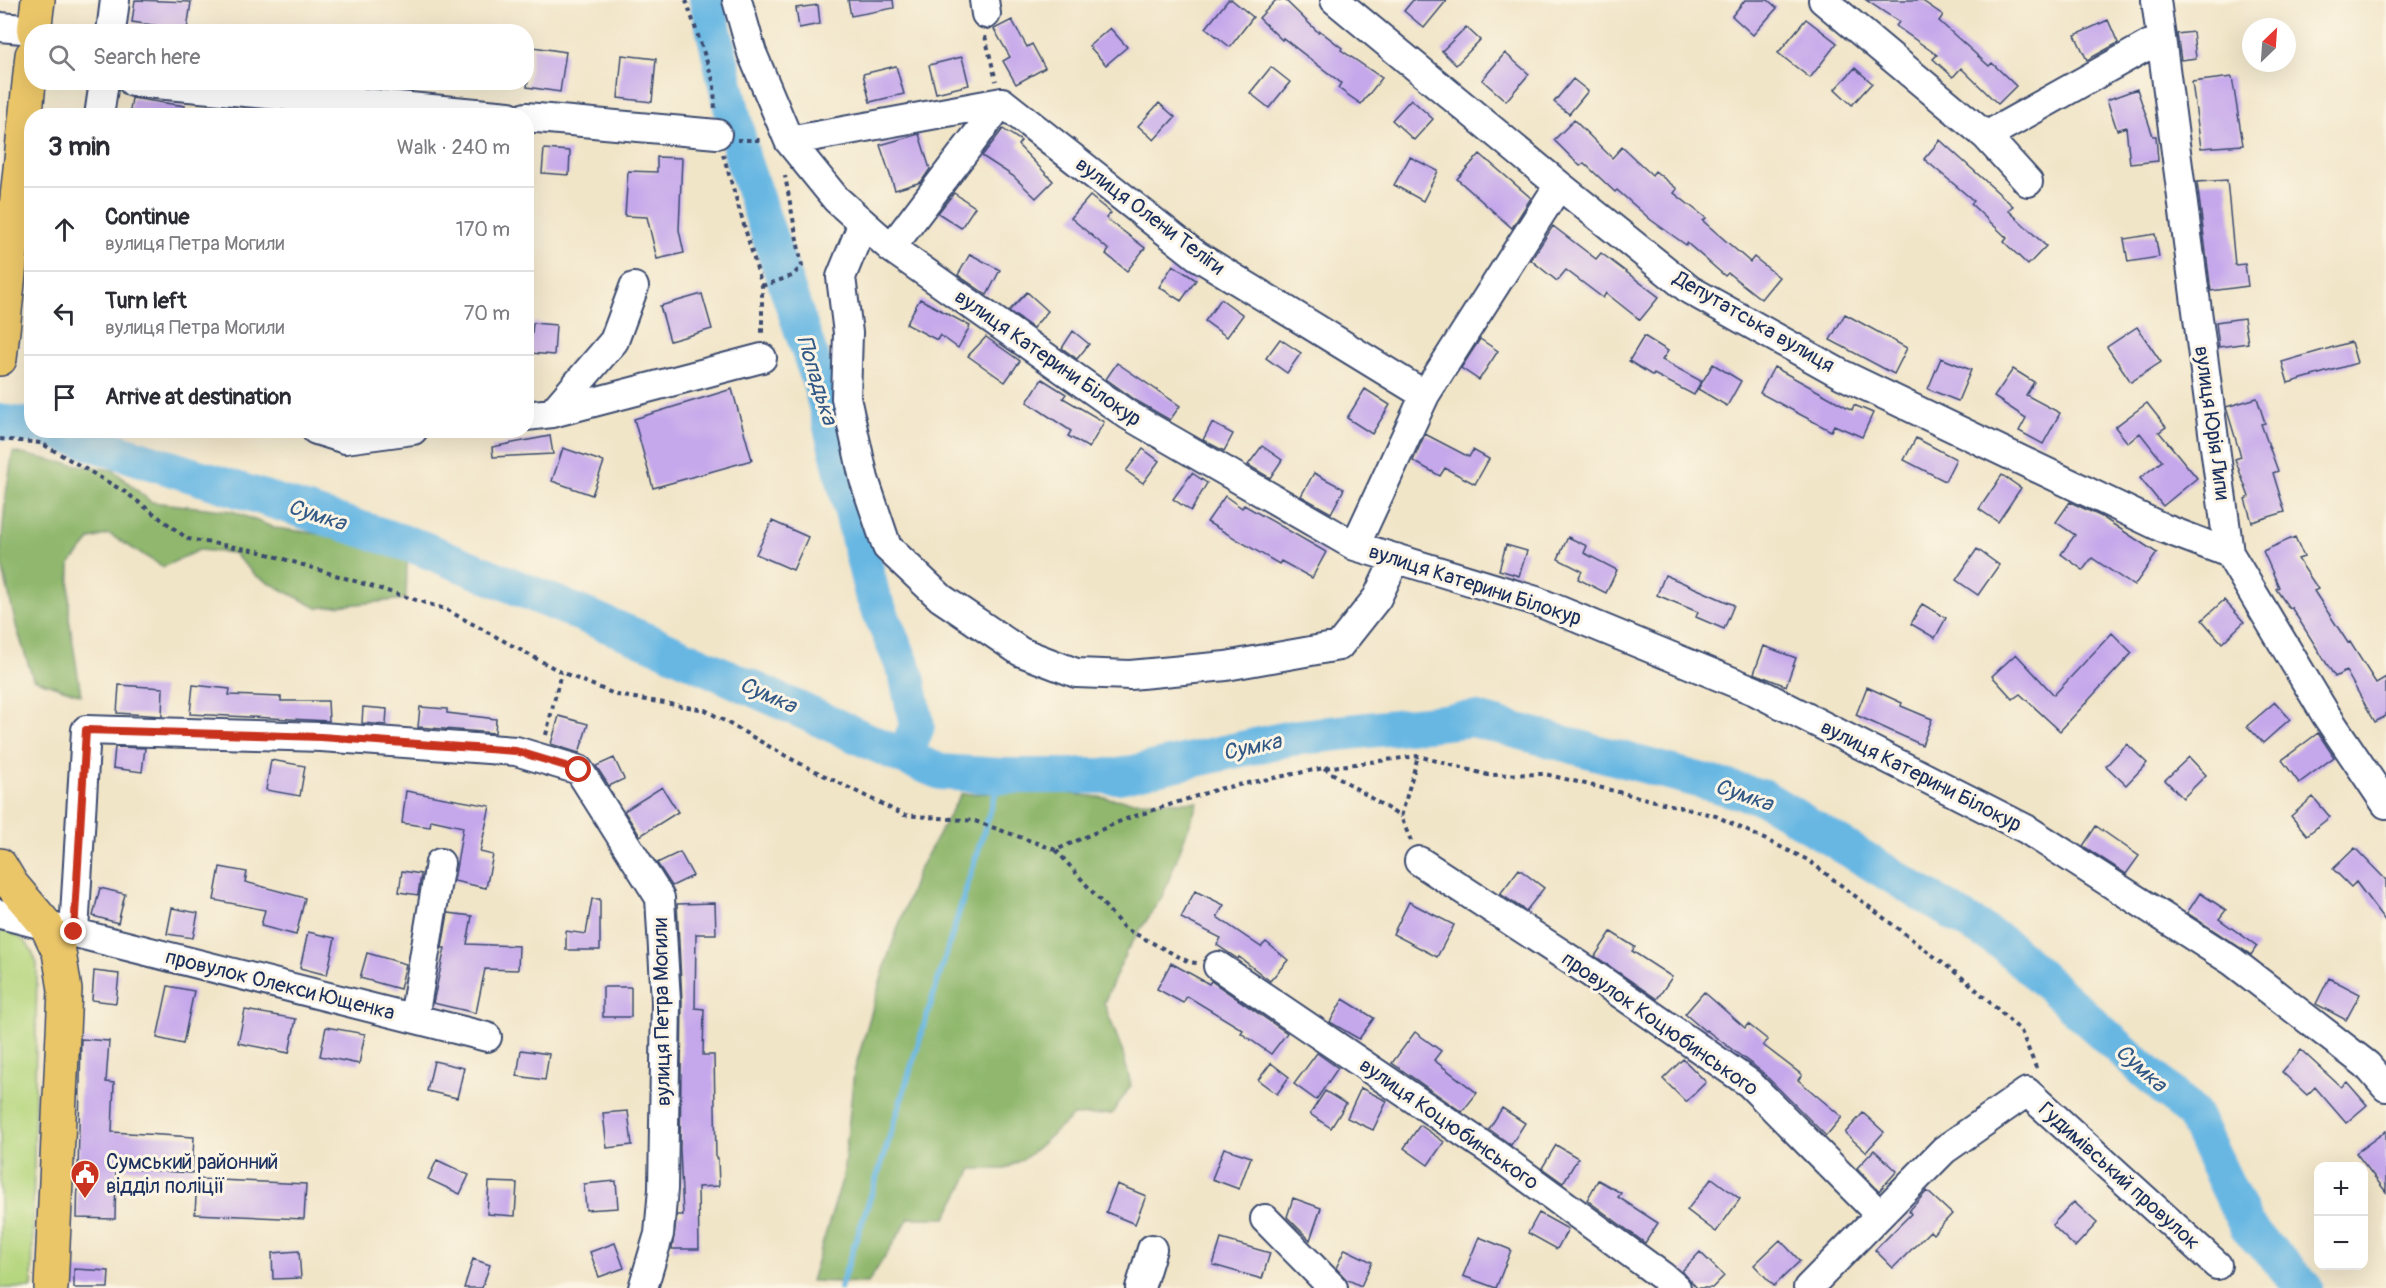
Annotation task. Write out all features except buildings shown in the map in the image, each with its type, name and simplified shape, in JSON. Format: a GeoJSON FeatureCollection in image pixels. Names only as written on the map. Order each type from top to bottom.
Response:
{"type":"FeatureCollection","features":[{"type":"Feature","properties":{"kind":"main road"},"geometry":{"type":"LineString","coordinates":[[26,108],[28,90]]}},
{"type":"Feature","properties":{"kind":"main road"},"geometry":{"type":"LineString","coordinates":[[0,356],[24,128]]}},
{"type":"Feature","properties":{"kind":"main road"},"geometry":{"type":"LineString","coordinates":[[0,865],[12,885],[60,928],[59,952],[65,990],[51,1288]]}},
{"type":"Feature","properties":{"kind":"street"},"geometry":{"type":"LineString","coordinates":[[112,24],[115,0]]}},
{"type":"Feature","properties":{"kind":"street","name":"вулиця Катерини Білокур"},"geometry":{"type":"LineString","coordinates":[[737,0],[752,53],[789,141],[836,199],[891,248],[1128,415],[1355,546],[1536,601],[1755,692],[2026,829],[2232,961],[2367,1065],[2386,1088]]}},
{"type":"Feature","properties":{"kind":"street","name":"Депутатська вулиця"},"geometry":{"type":"LineString","coordinates":[[1335,0],[1690,290],[1841,374],[2163,528],[2229,553]]}},
{"type":"Feature","properties":{"kind":"street"},"geometry":{"type":"LineString","coordinates":[[1823,0],[1986,136],[2028,182]]}},
{"type":"Feature","properties":{"kind":"street","name":"вулиця Юрія Липи"},"geometry":{"type":"LineString","coordinates":[[2156,0],[2229,553],[2326,715],[2386,804]]}},
{"type":"Feature","properties":{"kind":"street"},"geometry":{"type":"LineString","coordinates":[[0,27],[24,38]]}},
{"type":"Feature","properties":{"kind":"street"},"geometry":{"type":"LineString","coordinates":[[1986,136],[2161,38]]}},
{"type":"Feature","properties":{"kind":"street"},"geometry":{"type":"LineString","coordinates":[[100,108],[103,90]]}},
{"type":"Feature","properties":{"kind":"street"},"geometry":{"type":"LineString","coordinates":[[221,90],[421,108]]}},
{"type":"Feature","properties":{"kind":"street"},"geometry":{"type":"LineString","coordinates":[[789,141],[1002,102]]}},
{"type":"Feature","properties":{"kind":"street"},"geometry":{"type":"LineString","coordinates":[[891,248],[1002,102]]}},
{"type":"Feature","properties":{"kind":"street","name":"вулиця Олени Теліги"},"geometry":{"type":"LineString","coordinates":[[1002,102],[1196,255],[1425,395]]}},
{"type":"Feature","properties":{"kind":"street"},"geometry":{"type":"LineString","coordinates":[[534,118],[717,134]]}},
{"type":"Feature","properties":{"kind":"street"},"geometry":{"type":"LineString","coordinates":[[1355,546],[1425,395],[1559,185]]}},
{"type":"Feature","properties":{"kind":"street"},"geometry":{"type":"LineString","coordinates":[[862,223],[842,277],[848,333],[846,398],[864,479],[887,547],[941,598],[1021,652],[1076,673],[1130,675],[1226,666],[1339,646],[1377,598],[1396,558]]}},
{"type":"Feature","properties":{"kind":"street"},"geometry":{"type":"LineString","coordinates":[[539,414],[614,341],[634,287]]}},
{"type":"Feature","properties":{"kind":"street"},"geometry":{"type":"LineString","coordinates":[[539,414],[762,358]]}},
{"type":"Feature","properties":{"kind":"street","name":"вулиця Петра Могили"},"geometry":{"type":"LineString","coordinates":[[60,928],[86,730],[321,737],[516,751],[579,770],[660,898],[666,1001],[663,1190],[659,1234],[643,1288]]}},
{"type":"Feature","properties":{"kind":"street","name":"провулок Коцюбинського"},"geometry":{"type":"LineString","coordinates":[[1419,861],[1591,973],[1749,1083],[1879,1214]]}},
{"type":"Feature","properties":{"kind":"street"},"geometry":{"type":"LineString","coordinates":[[414,1018],[440,863]]}},
{"type":"Feature","properties":{"kind":"street","name":"провулок Олекси Ющенка"},"geometry":{"type":"LineString","coordinates":[[0,914],[487,1036]]}},
{"type":"Feature","properties":{"kind":"street","name":"вулиця Коцюбинського"},"geometry":{"type":"LineString","coordinates":[[1218,966],[1494,1153],[1676,1288]]}},
{"type":"Feature","properties":{"kind":"street","name":"Гудимівський провулок"},"geometry":{"type":"LineString","coordinates":[[1808,1288],[1944,1150],[2027,1092],[2217,1265]]}},
{"type":"Feature","properties":{"kind":"street"},"geometry":{"type":"LineString","coordinates":[[1265,1220],[1333,1288]]}},
{"type":"Feature","properties":{"kind":"street"},"geometry":{"type":"LineString","coordinates":[[1140,1288],[1152,1248]]}},
{"type":"Feature","properties":{"kind":"path"},"geometry":{"type":"LineString","coordinates":[[686,0],[714,83],[717,134],[762,286],[762,358]]}},
{"type":"Feature","properties":{"kind":"path"},"geometry":{"type":"LineString","coordinates":[[985,7],[984,34],[1002,102]]}},
{"type":"Feature","properties":{"kind":"path"},"geometry":{"type":"LineString","coordinates":[[762,286],[792,276],[802,266],[784,170],[789,141]]}},
{"type":"Feature","properties":{"kind":"path"},"geometry":{"type":"LineString","coordinates":[[0,439],[41,443],[125,492],[188,539],[258,551],[445,609],[561,672],[617,695],[705,710],[795,761],[904,815],[975,821],[1056,850],[1124,928],[1190,962],[1218,966]]}},
{"type":"Feature","properties":{"kind":"path"},"geometry":{"type":"LineString","coordinates":[[541,759],[561,672]]}},
{"type":"Feature","properties":{"kind":"path"},"geometry":{"type":"LineString","coordinates":[[1056,850],[1123,820],[1218,789],[1324,768],[1418,756],[1488,775],[1545,774],[1716,816],[1808,860],[1969,983],[2021,1030],[2038,1075]]}},
{"type":"Feature","properties":{"kind":"path"},"geometry":{"type":"LineString","coordinates":[[1401,817],[1418,756]]}},
{"type":"Feature","properties":{"kind":"path"},"geometry":{"type":"LineString","coordinates":[[1324,768],[1401,817],[1419,861]]}},
{"type":"Feature","properties":{"kind":"green space"},"geometry":{"type":"Polygon","coordinates":[[[13,452],[113,470],[151,502],[232,511],[275,528],[328,535],[407,561],[406,599],[317,608],[256,576],[233,553],[199,550],[163,567],[109,534],[91,539],[70,564],[69,618],[81,695],[33,679],[17,629],[0,557],[13,452]]]}},
{"type":"Feature","properties":{"kind":"green space"},"geometry":{"type":"Polygon","coordinates":[[[1048,791],[1131,801],[1198,802],[1163,895],[1126,952],[1104,1003],[1122,1050],[1131,1085],[1112,1114],[1073,1116],[1028,1156],[1005,1169],[972,1169],[946,1218],[909,1218],[868,1283],[811,1281],[843,1177],[854,1072],[887,959],[917,873],[961,794],[1048,791]]]}},
{"type":"Feature","properties":{"kind":"green space"},"geometry":{"type":"Polygon","coordinates":[[[0,928],[24,941],[37,964],[32,1288],[0,1288],[0,928]]]}},
{"type":"Feature","properties":{"kind":"waterway","name":"Попадька"},"geometry":{"type":"LineString","coordinates":[[707,0],[743,160],[821,386],[872,594],[906,673],[917,726],[904,757]]}},
{"type":"Feature","properties":{"kind":"waterway","name":"Сумка"},"geometry":{"type":"LineString","coordinates":[[0,422],[24,425]]}},
{"type":"Feature","properties":{"kind":"waterway","name":"Сумка"},"geometry":{"type":"LineString","coordinates":[[76,438],[421,548],[659,646],[941,772],[1001,776],[1119,776],[1291,738],[1473,719],[1765,798],[2004,944],[2193,1114],[2247,1227],[2305,1288]]}},
{"type":"Feature","properties":{"kind":"waterway"},"geometry":{"type":"LineString","coordinates":[[840,1288],[881,1165],[1001,776]]}},
{"type":"Feature","properties":{"kind":"place","name":"Сумський районний відділ поліції"},"geometry":{"type":"Point","coordinates":[85,1200]}},
{"type":"Feature","properties":{"kind":"route"},"geometry":{"type":"LineString","coordinates":[[74,932],[86,730],[321,737],[516,751],[579,770]]}}]}
